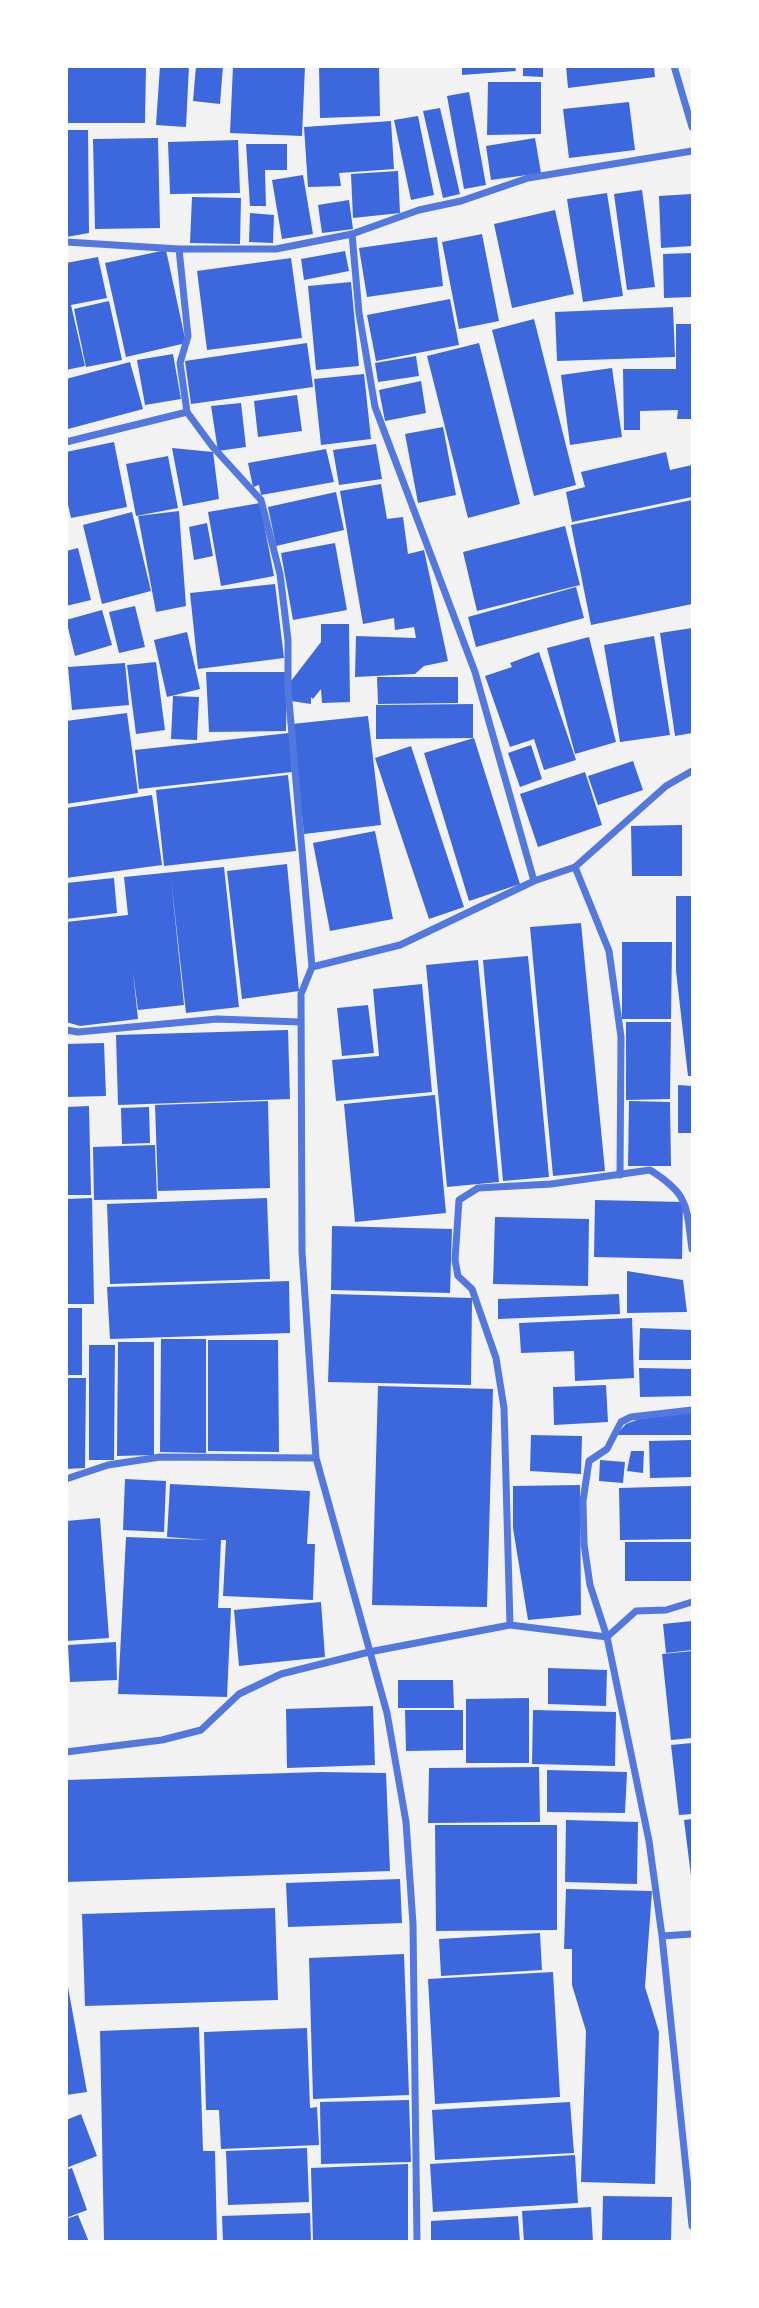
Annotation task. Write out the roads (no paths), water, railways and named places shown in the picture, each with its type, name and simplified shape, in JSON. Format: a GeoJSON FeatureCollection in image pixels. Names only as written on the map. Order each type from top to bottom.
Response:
{"type":"FeatureCollection","features":[{"type":"Feature","properties":{"kind":"street"},"geometry":{"type":"LineString","coordinates":[[674,66],[692,127]]}},
{"type":"Feature","properties":{"kind":"street"},"geometry":{"type":"LineString","coordinates":[[66,242],[179,249],[276,249],[352,234],[419,210],[461,201],[528,178],[692,151]]}},
{"type":"Feature","properties":{"kind":"street"},"geometry":{"type":"LineString","coordinates":[[352,234],[359,313],[375,407],[475,672],[534,881]]}},
{"type":"Feature","properties":{"kind":"street"},"geometry":{"type":"LineString","coordinates":[[179,249],[188,336],[180,363],[187,412],[212,446],[261,500],[280,574],[288,640],[288,689],[312,967],[301,994],[300,1021],[302,1252],[316,1458],[395,1750],[406,1822],[413,1924],[417,2242]]}},
{"type":"Feature","properties":{"kind":"street"},"geometry":{"type":"LineString","coordinates":[[66,442],[187,412]]}},
{"type":"Feature","properties":{"kind":"street"},"geometry":{"type":"LineString","coordinates":[[312,967],[400,945],[534,881],[575,867],[666,786],[692,771]]}},
{"type":"Feature","properties":{"kind":"street"},"geometry":{"type":"LineString","coordinates":[[575,867],[609,951],[621,1037],[620,1175]]}},
{"type":"Feature","properties":{"kind":"street"},"geometry":{"type":"LineString","coordinates":[[66,1030],[78,1032],[217,1019],[300,1021]]}},
{"type":"Feature","properties":{"kind":"street"},"geometry":{"type":"LineString","coordinates":[[510,1625],[504,1408],[496,1357],[471,1289],[458,1276],[455,1260],[459,1200],[478,1188],[650,1170],[677,1190],[685,1200],[692,1250]]}},
{"type":"Feature","properties":{"kind":"street"},"geometry":{"type":"LineString","coordinates":[[692,1410],[631,1417],[621,1422],[607,1449],[598,1452],[589,1461],[583,1501],[584,1544],[590,1585],[607,1637],[649,1841],[662,1936],[692,2226]]}},
{"type":"Feature","properties":{"kind":"street"},"geometry":{"type":"LineString","coordinates":[[66,1479],[108,1465],[160,1457],[316,1458]]}},
{"type":"Feature","properties":{"kind":"street"},"geometry":{"type":"LineString","coordinates":[[66,1752],[162,1740],[201,1730],[239,1694],[281,1674],[369,1652],[510,1625],[607,1637],[636,1611],[666,1610],[692,1602]]}},
{"type":"Feature","properties":{"kind":"street"},"geometry":{"type":"LineString","coordinates":[[662,1936],[692,1934]]}}]}
